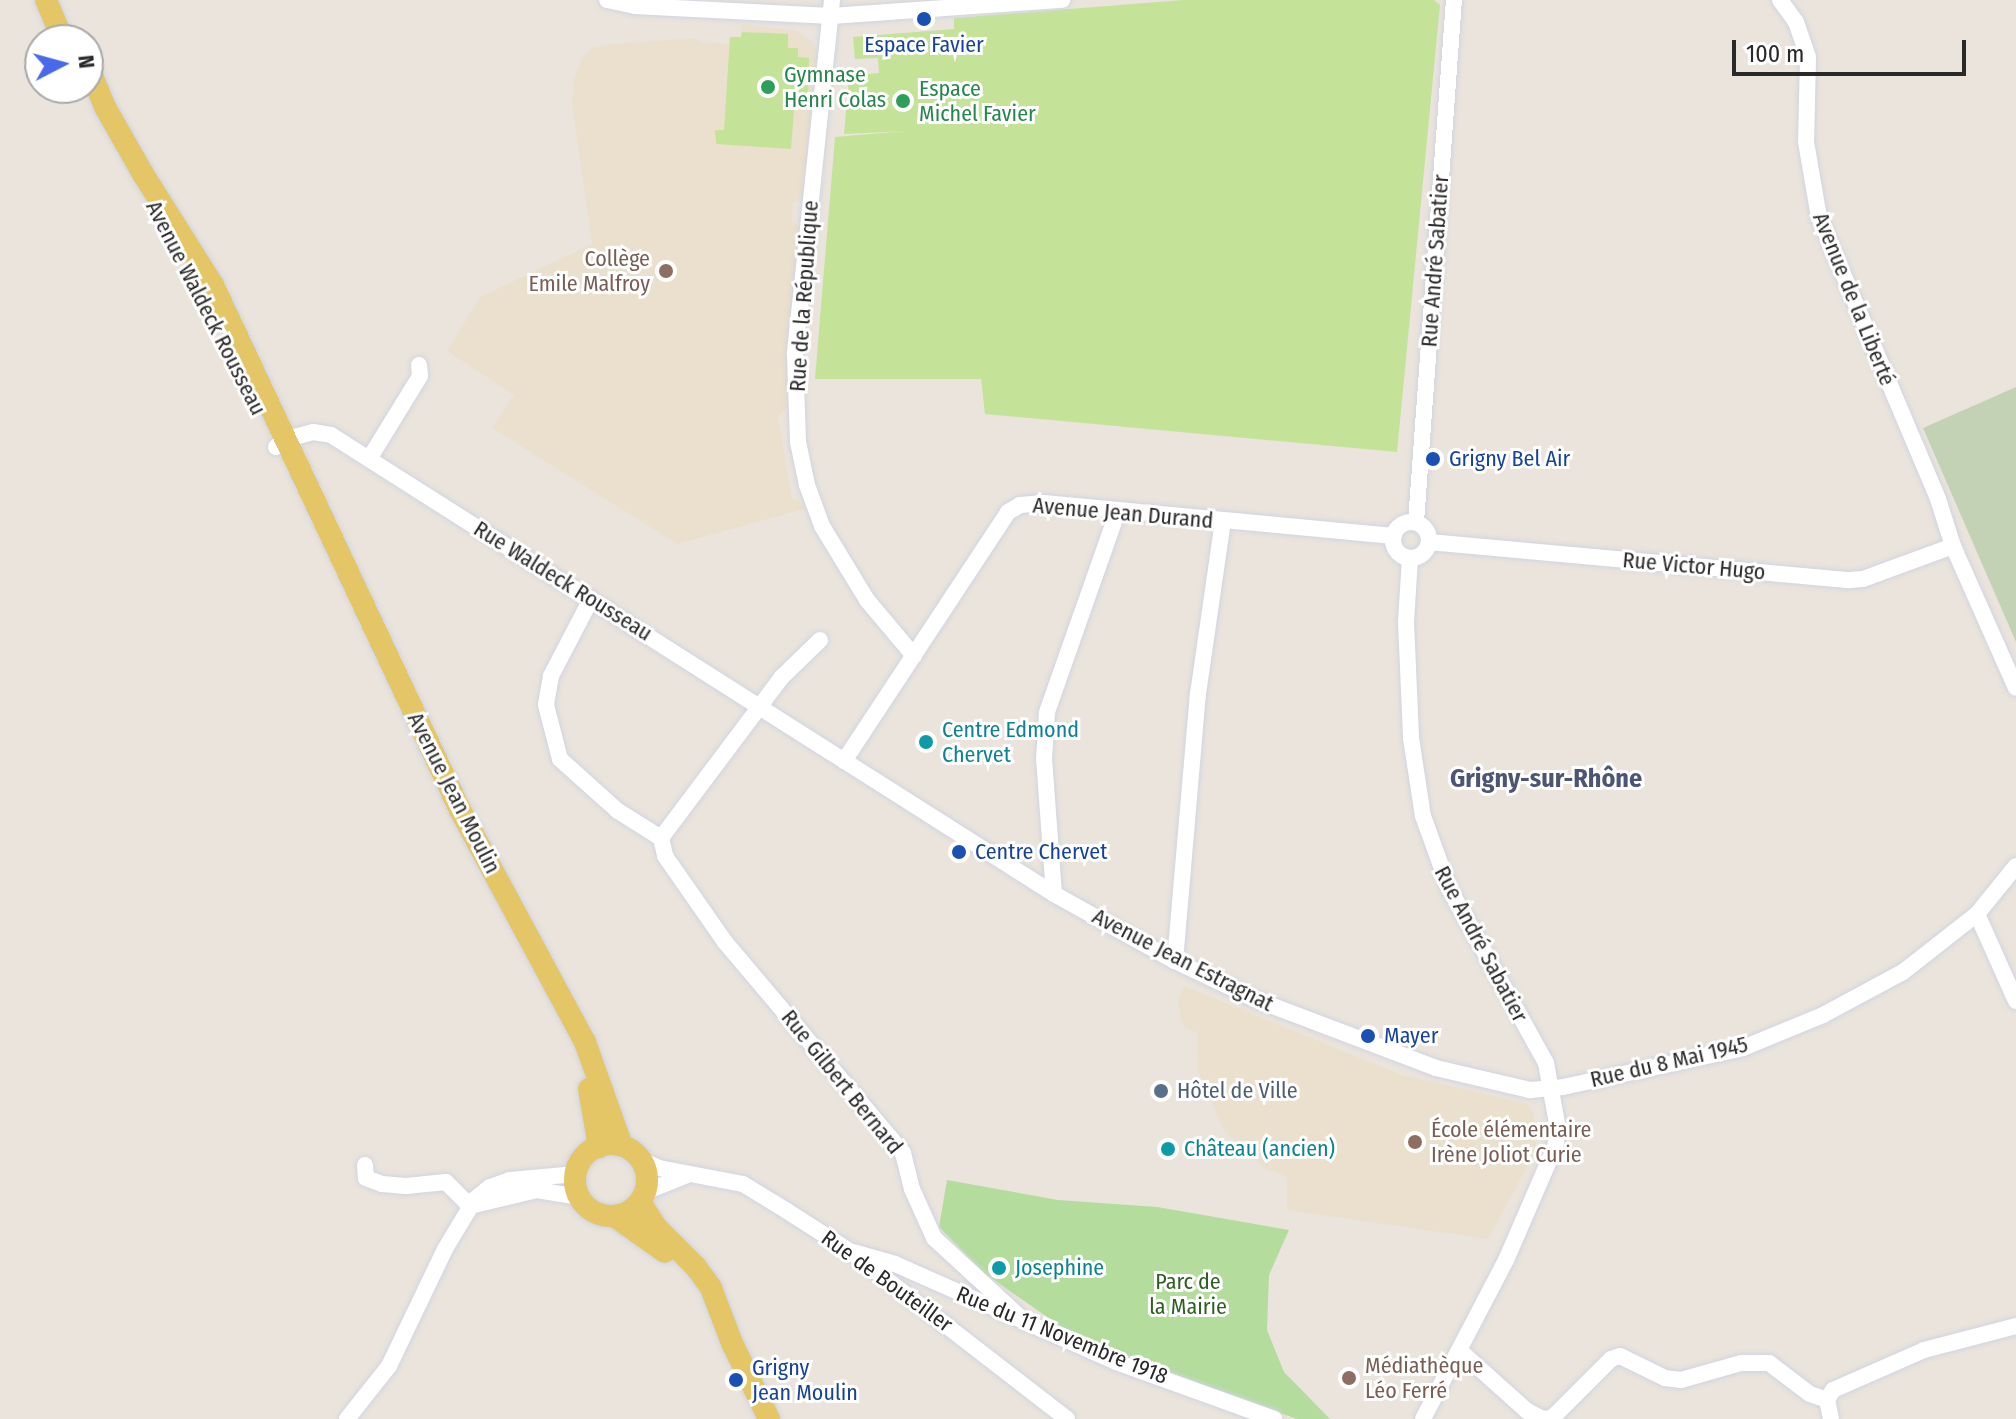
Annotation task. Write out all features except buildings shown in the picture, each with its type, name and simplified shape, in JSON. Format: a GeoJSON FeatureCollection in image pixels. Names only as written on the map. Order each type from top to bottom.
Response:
{"type":"FeatureCollection","features":[{"type":"Feature","properties":{"kind":"main road"},"geometry":{"type":"LineString","coordinates":[[46,0],[56,24]]}},
{"type":"Feature","properties":{"kind":"main road"},"geometry":{"type":"LineString","coordinates":[[62,0],[72,24]]}},
{"type":"Feature","properties":{"kind":"main road","name":"Avenue Waldeck Rousseau"},"geometry":{"type":"LineString","coordinates":[[98,104],[189,263],[282,443]]}},
{"type":"Feature","properties":{"kind":"main road","name":"Avenue Waldeck Rousseau"},"geometry":{"type":"LineString","coordinates":[[104,104],[143,174],[213,285],[282,443]]}},
{"type":"Feature","properties":{"kind":"main road","name":"Avenue Jean Moulin"},"geometry":{"type":"LineString","coordinates":[[282,443],[460,810],[585,1042],[622,1146]]}},
{"type":"Feature","properties":{"kind":"main road","name":"Avenue Jean Moulin"},"geometry":{"type":"LineString","coordinates":[[282,443],[383,678],[556,1009],[581,1065],[599,1147]]}},
{"type":"Feature","properties":{"kind":"main road"},"geometry":{"type":"LineString","coordinates":[[732,1343],[684,1271],[660,1246],[614,1216],[594,1212],[579,1197],[576,1174],[580,1162],[599,1147],[622,1146],[641,1160],[646,1171],[643,1197],[657,1228],[696,1267],[711,1288],[732,1343],[769,1419]]}},
{"type":"Feature","properties":{"kind":"main road"},"geometry":{"type":"LineString","coordinates":[[614,1216],[643,1197]]}},
{"type":"Feature","properties":{"kind":"street"},"geometry":{"type":"LineString","coordinates":[[607,0],[635,6],[832,8],[1062,0]]}},
{"type":"Feature","properties":{"kind":"street","name":"Rue André Sabatier"},"geometry":{"type":"LineString","coordinates":[[1416,522],[1454,0]]}},
{"type":"Feature","properties":{"kind":"street","name":"Avenue de la Liberté"},"geometry":{"type":"LineString","coordinates":[[1780,0],[1796,22],[1808,57],[1808,166],[1819,217],[1938,499],[1953,546],[2016,688]]}},
{"type":"Feature","properties":{"kind":"street","name":"Rue de la République"},"geometry":{"type":"LineString","coordinates":[[832,8],[795,355],[798,442],[807,485],[822,526],[867,600],[914,656]]}},
{"type":"Feature","properties":{"kind":"street"},"geometry":{"type":"LineString","coordinates":[[369,459],[420,376],[419,365]]}},
{"type":"Feature","properties":{"kind":"street","name":"Rue Waldeck Rousseau"},"geometry":{"type":"LineString","coordinates":[[282,443],[313,432],[331,435],[760,704],[844,761]]}},
{"type":"Feature","properties":{"kind":"street","name":"Avenue Jean Durand"},"geometry":{"type":"LineString","coordinates":[[844,761],[1014,508],[1044,503],[1393,536]]}},
{"type":"Feature","properties":{"kind":"street"},"geometry":{"type":"LineString","coordinates":[[1054,894],[1044,759],[1047,712],[1118,510]]}},
{"type":"Feature","properties":{"kind":"street"},"geometry":{"type":"LineString","coordinates":[[1175,961],[1187,856],[1196,708],[1223,521]]}},
{"type":"Feature","properties":{"kind":"street"},"geometry":{"type":"LineString","coordinates":[[1416,522],[1426,530],[1429,542],[1422,554],[1410,558],[1394,548],[1393,536],[1402,524],[1416,522]]}},
{"type":"Feature","properties":{"kind":"street","name":"Rue Victor Hugo"},"geometry":{"type":"LineString","coordinates":[[1429,542],[1849,580],[1863,579],[1953,546]]}},
{"type":"Feature","properties":{"kind":"street","name":"Rue André Sabatier"},"geometry":{"type":"LineString","coordinates":[[1410,558],[1406,622],[1411,738],[1423,816],[1449,888],[1546,1063],[1558,1129],[1555,1147],[1506,1260],[1423,1419]]}},
{"type":"Feature","properties":{"kind":"street"},"geometry":{"type":"LineString","coordinates":[[591,599],[551,676],[546,705],[551,732],[560,759],[618,811],[661,838],[760,704],[820,640]]}},
{"type":"Feature","properties":{"kind":"street","name":"Avenue Jean Estragnat"},"geometry":{"type":"LineString","coordinates":[[844,761],[1054,894],[1175,961],[1257,1000],[1417,1063],[1530,1090],[1551,1089]]}},
{"type":"Feature","properties":{"kind":"street","name":"Rue Gilbert Bernard"},"geometry":{"type":"LineString","coordinates":[[661,838],[665,856],[725,942],[903,1153],[912,1189],[934,1238],[1024,1321]]}},
{"type":"Feature","properties":{"kind":"street","name":"Rue du 8 Mai 1945"},"geometry":{"type":"LineString","coordinates":[[1551,1089],[1743,1048],[1792,1028],[1903,972],[1977,914],[2016,866]]}},
{"type":"Feature","properties":{"kind":"street"},"geometry":{"type":"LineString","coordinates":[[1977,914],[2016,1001]]}},
{"type":"Feature","properties":{"kind":"street","name":"Rue de Bouteiller"},"geometry":{"type":"LineString","coordinates":[[641,1160],[659,1168],[743,1184],[851,1252],[1067,1419]]}},
{"type":"Feature","properties":{"kind":"street"},"geometry":{"type":"LineString","coordinates":[[365,1165],[366,1178],[382,1184],[406,1186],[446,1182],[470,1206]]}},
{"type":"Feature","properties":{"kind":"street"},"geometry":{"type":"LineString","coordinates":[[643,1197],[691,1173]]}},
{"type":"Feature","properties":{"kind":"street"},"geometry":{"type":"LineString","coordinates":[[347,1419],[389,1366],[445,1249],[482,1191],[500,1183],[576,1174]]}},
{"type":"Feature","properties":{"kind":"street"},"geometry":{"type":"LineString","coordinates":[[470,1206],[537,1190],[579,1197]]}},
{"type":"Feature","properties":{"kind":"street","name":"Rue du 11 Novembre 1918"},"geometry":{"type":"LineString","coordinates":[[851,1252],[895,1264],[1116,1362],[1274,1419]]}},
{"type":"Feature","properties":{"kind":"street"},"geometry":{"type":"LineString","coordinates":[[1831,1419],[1827,1400],[1833,1390],[1924,1350],[2016,1326]]}},
{"type":"Feature","properties":{"kind":"street"},"geometry":{"type":"LineString","coordinates":[[1459,1350],[1527,1411],[1543,1419],[1552,1418],[1611,1359],[1620,1356],[1665,1378],[1681,1380],[1741,1363],[1769,1363],[1810,1394],[1827,1400]]}},
{"type":"Feature","properties":{"kind":"shaded area","name":"Collège Emile Malfroy"},"geometry":{"type":"Polygon","coordinates":[[[741,24],[797,31],[812,41],[818,56],[803,198],[793,203],[792,220],[800,228],[787,408],[778,416],[792,498],[802,503],[804,509],[677,544],[492,428],[514,395],[447,351],[480,297],[592,244],[572,103],[574,80],[582,58],[593,47],[616,44],[694,38],[700,42],[729,44],[730,37],[741,37],[741,24]]]}},
{"type":"Feature","properties":{"kind":"shaded area","name":"École élémentaire Irène Joliot Curie"},"geometry":{"type":"Polygon","coordinates":[[[1184,986],[1402,1075],[1527,1104],[1534,1115],[1536,1150],[1488,1239],[1287,1210],[1287,1177],[1264,1168],[1224,1131],[1197,1068],[1198,1033],[1186,1029],[1181,1019],[1178,1001],[1184,986]]]}},
{"type":"Feature","properties":{"kind":"green space"},"geometry":{"type":"Polygon","coordinates":[[[1183,0],[1434,0],[1440,5],[1397,452],[985,414],[981,379],[815,379],[835,137],[905,131],[844,134],[849,76],[879,73],[878,58],[855,59],[853,37],[954,29],[954,18],[1183,0]]]}},
{"type":"Feature","properties":{"kind":"green space","name":"Gymnase Henri Colas"},"geometry":{"type":"Polygon","coordinates":[[[742,32],[788,34],[788,48],[798,48],[798,57],[809,58],[808,97],[795,97],[791,149],[716,144],[715,130],[724,130],[730,37],[741,37],[742,32]]]}},
{"type":"Feature","properties":{"kind":"green space"},"geometry":{"type":"Polygon","coordinates":[[[2016,387],[2016,642],[1923,428],[2016,387]]]}},
{"type":"Feature","properties":{"kind":"green space","name":"Parc de la Mairie"},"geometry":{"type":"Polygon","coordinates":[[[947,1180],[1058,1200],[1157,1207],[1289,1230],[1269,1275],[1267,1330],[1284,1372],[1330,1419],[1297,1419],[1086,1344],[984,1273],[939,1227],[947,1180]]]}},
{"type":"Feature","properties":{"kind":"place","name":"Espace Favier"},"geometry":{"type":"Point","coordinates":[924,19]}},
{"type":"Feature","properties":{"kind":"place","name":"Gymnase Henri Colas"},"geometry":{"type":"Point","coordinates":[768,87]}},
{"type":"Feature","properties":{"kind":"place","name":"Espace Michel Favier"},"geometry":{"type":"Point","coordinates":[903,101]}},
{"type":"Feature","properties":{"kind":"place","name":"Collège Emile Malfroy"},"geometry":{"type":"Point","coordinates":[666,271]}},
{"type":"Feature","properties":{"kind":"place","name":"Grigny Bel Air"},"geometry":{"type":"Point","coordinates":[1433,459]}},
{"type":"Feature","properties":{"kind":"place","name":"Centre Edmond Chervet"},"geometry":{"type":"Point","coordinates":[926,742]}},
{"type":"Feature","properties":{"kind":"place","name":"Centre Chervet"},"geometry":{"type":"Point","coordinates":[959,852]}},
{"type":"Feature","properties":{"kind":"place","name":"Mayer"},"geometry":{"type":"Point","coordinates":[1368,1036]}},
{"type":"Feature","properties":{"kind":"place","name":"Hôtel de Ville"},"geometry":{"type":"Point","coordinates":[1161,1091]}},
{"type":"Feature","properties":{"kind":"place","name":"École élémentaire Irène Joliot Curie"},"geometry":{"type":"Point","coordinates":[1415,1142]}},
{"type":"Feature","properties":{"kind":"place","name":"Château (ancien)"},"geometry":{"type":"Point","coordinates":[1168,1149]}},
{"type":"Feature","properties":{"kind":"place","name":"Josephine"},"geometry":{"type":"Point","coordinates":[999,1268]}},
{"type":"Feature","properties":{"kind":"place","name":"Médiathèque Léo Ferré"},"geometry":{"type":"Point","coordinates":[1349,1378]}},
{"type":"Feature","properties":{"kind":"place","name":"Grigny Jean Moulin"},"geometry":{"type":"Point","coordinates":[736,1380]}},
{"type":"Feature","properties":{"kind":"district","name":"Grigny-sur-Rhône"},"geometry":{"type":"Point","coordinates":[1546,779]}}]}
